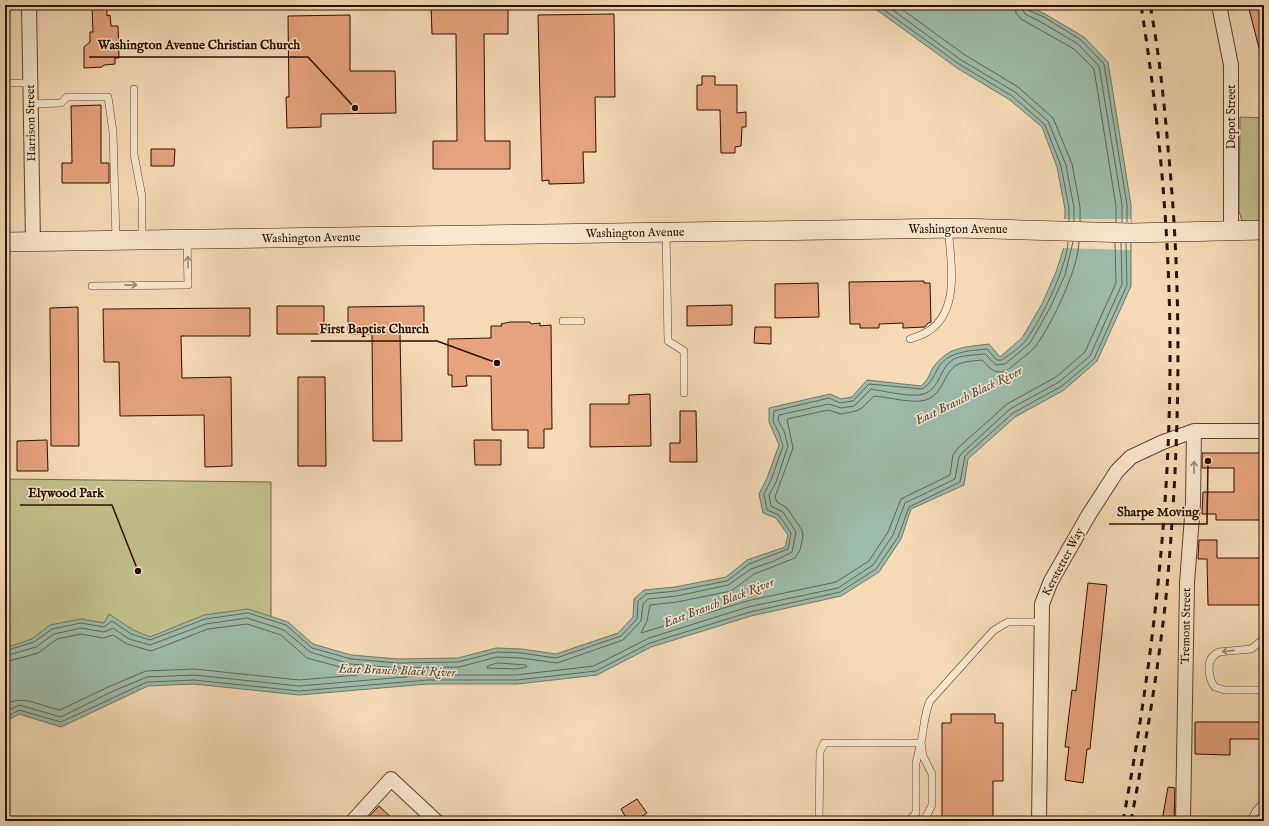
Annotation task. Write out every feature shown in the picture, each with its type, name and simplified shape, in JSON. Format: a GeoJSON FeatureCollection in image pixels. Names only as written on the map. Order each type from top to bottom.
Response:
{"type":"FeatureCollection","features":[{"type":"Feature","properties":{"kind":"street","name":"Harrison Street"},"geometry":{"type":"LineString","coordinates":[[29,5],[33,242]]}},
{"type":"Feature","properties":{"kind":"street","name":"Depot Street"},"geometry":{"type":"LineString","coordinates":[[1219,5],[1231,65],[1231,230]]}},
{"type":"Feature","properties":{"kind":"street","name":"Washington Avenue"},"geometry":{"type":"LineString","coordinates":[[5,242],[948,229],[1131,233],[1264,230]]}},
{"type":"Feature","properties":{"kind":"street","name":"Kerstetter Way"},"geometry":{"type":"LineString","coordinates":[[1039,821],[1041,622],[1042,604],[1051,581],[1117,471],[1138,453],[1194,431],[1264,431]]}},
{"type":"Feature","properties":{"kind":"street","name":"Tremont Street"},"geometry":{"type":"LineString","coordinates":[[1183,821],[1187,583],[1193,503],[1194,431]]}},
{"type":"Feature","properties":{"kind":"street"},"geometry":{"type":"LineString","coordinates":[[353,821],[391,779],[436,821]]}},
{"type":"Feature","properties":{"kind":"lane"},"geometry":{"type":"LineString","coordinates":[[5,83],[31,83]]}},
{"type":"Feature","properties":{"kind":"lane"},"geometry":{"type":"LineString","coordinates":[[134,89],[134,154],[142,197],[142,240]]}},
{"type":"Feature","properties":{"kind":"lane"},"geometry":{"type":"LineString","coordinates":[[31,104],[61,103],[67,97],[108,97],[113,132],[116,240]]}},
{"type":"Feature","properties":{"kind":"lane"},"geometry":{"type":"LineString","coordinates":[[910,339],[928,332],[936,324],[949,300],[952,278],[948,229]]}},
{"type":"Feature","properties":{"kind":"lane"},"geometry":{"type":"LineString","coordinates":[[666,232],[668,341],[684,351],[684,393]]}},
{"type":"Feature","properties":{"kind":"lane"},"geometry":{"type":"LineString","coordinates":[[92,286],[188,285],[187,239]]}},
{"type":"Feature","properties":{"kind":"lane"},"geometry":{"type":"LineString","coordinates":[[563,321],[582,321]]}},
{"type":"Feature","properties":{"kind":"lane"},"geometry":{"type":"LineString","coordinates":[[909,821],[916,813],[916,763],[925,724],[926,710],[930,701],[993,631],[1008,622],[1041,622]]}},
{"type":"Feature","properties":{"kind":"lane"},"geometry":{"type":"LineString","coordinates":[[1264,639],[1251,649],[1219,652],[1211,658],[1209,671],[1212,684],[1220,689],[1264,690]]}},
{"type":"Feature","properties":{"kind":"lane"},"geometry":{"type":"LineString","coordinates":[[819,821],[820,752],[824,743],[921,743]]}},
{"type":"Feature","properties":{"kind":"lane"},"geometry":{"type":"LineString","coordinates":[[921,743],[924,756],[932,774],[932,805],[926,817],[921,821]]}},
{"type":"Feature","properties":{"kind":"lane"},"geometry":{"type":"LineString","coordinates":[[1251,821],[1262,805]]}},
{"type":"Feature","properties":{"kind":"shaded area"},"geometry":{"type":"Polygon","coordinates":[[[1240,117],[1264,118],[1264,222],[1242,221],[1239,211],[1240,117]]]}},
{"type":"Feature","properties":{"kind":"shaded area"},"geometry":{"type":"Polygon","coordinates":[[[5,479],[271,482],[271,663],[5,683],[5,479]]]}},
{"type":"Feature","properties":{"kind":"water","name":"East Branch Black River"},"geometry":{"type":"Polygon","coordinates":[[[870,5],[1026,5],[1045,14],[1084,37],[1108,62],[1131,205],[1131,286],[1097,361],[1064,390],[1015,417],[968,459],[964,485],[911,509],[901,539],[879,572],[841,596],[751,616],[651,647],[597,675],[517,684],[428,684],[299,695],[194,684],[148,686],[61,727],[19,714],[5,722],[5,648],[32,639],[50,625],[81,619],[104,623],[109,614],[133,630],[150,637],[204,615],[248,609],[288,622],[313,644],[351,655],[398,659],[458,658],[496,648],[522,649],[556,654],[618,633],[633,617],[634,599],[644,590],[675,587],[726,577],[747,560],[785,547],[788,535],[776,518],[763,513],[759,494],[767,478],[779,445],[769,422],[769,408],[830,394],[841,399],[852,397],[867,380],[921,386],[927,380],[933,368],[941,359],[959,348],[989,344],[1000,357],[1022,338],[1042,304],[1056,272],[1064,247],[1065,209],[1057,167],[1042,127],[1010,100],[957,68],[870,5]]]}},
{"type":"Feature","properties":{"kind":"pier"},"geometry":{"type":"Polygon","coordinates":[[[1063,219],[1131,219],[1130,250],[1062,248],[1063,219]]]}},
{"type":"Feature","properties":{"kind":"building"},"geometry":{"type":"Polygon","coordinates":[[[1248,5],[1264,5],[1264,51],[1260,52],[1248,5]]]}},
{"type":"Feature","properties":{"kind":"building"},"geometry":{"type":"Polygon","coordinates":[[[431,6],[508,6],[508,34],[484,34],[485,141],[510,141],[510,169],[433,169],[433,141],[457,141],[456,34],[432,34],[431,6]]]}},
{"type":"Feature","properties":{"kind":"building"},"geometry":{"type":"Polygon","coordinates":[[[92,7],[107,7],[107,16],[110,15],[111,26],[118,26],[119,58],[115,58],[115,64],[104,65],[102,67],[84,68],[84,47],[90,42],[90,32],[93,32],[92,7]]]}},
{"type":"Feature","properties":{"kind":"building"},"geometry":{"type":"Polygon","coordinates":[[[614,14],[615,97],[595,97],[596,152],[583,152],[584,183],[549,184],[549,180],[542,181],[538,15],[614,14]]]}},
{"type":"Feature","properties":{"kind":"building"},"geometry":{"type":"Polygon","coordinates":[[[350,15],[350,71],[395,71],[396,113],[321,114],[321,127],[287,128],[286,97],[289,97],[288,16],[350,15]]]}},
{"type":"Feature","properties":{"kind":"building"},"geometry":{"type":"Polygon","coordinates":[[[702,76],[715,76],[715,85],[737,85],[737,113],[746,112],[746,127],[742,127],[741,146],[735,147],[735,153],[721,153],[720,110],[697,110],[697,85],[702,85],[702,76]]]}},
{"type":"Feature","properties":{"kind":"building"},"geometry":{"type":"Polygon","coordinates":[[[101,105],[101,163],[109,163],[109,183],[62,183],[62,163],[72,163],[71,106],[101,105]]]}},
{"type":"Feature","properties":{"kind":"building"},"geometry":{"type":"Polygon","coordinates":[[[151,149],[175,149],[174,166],[151,166],[151,149]]]}},
{"type":"Feature","properties":{"kind":"building"},"geometry":{"type":"Polygon","coordinates":[[[924,281],[924,283],[930,283],[931,322],[925,327],[903,328],[903,323],[879,324],[879,328],[860,328],[860,324],[850,324],[849,282],[924,281]]]}},
{"type":"Feature","properties":{"kind":"building"},"geometry":{"type":"Polygon","coordinates":[[[818,283],[819,317],[775,318],[775,284],[818,283]]]}},
{"type":"Feature","properties":{"kind":"building"},"geometry":{"type":"Polygon","coordinates":[[[732,305],[732,325],[687,326],[687,306],[732,305]]]}},
{"type":"Feature","properties":{"kind":"building"},"geometry":{"type":"Polygon","coordinates":[[[277,306],[324,306],[324,334],[277,334],[277,306]]]}},
{"type":"Feature","properties":{"kind":"building"},"geometry":{"type":"Polygon","coordinates":[[[424,306],[424,333],[400,333],[402,441],[373,441],[372,334],[348,334],[348,307],[424,306]]]}},
{"type":"Feature","properties":{"kind":"building"},"geometry":{"type":"Polygon","coordinates":[[[78,307],[79,446],[51,446],[50,308],[78,307]]]}},
{"type":"Feature","properties":{"kind":"building"},"geometry":{"type":"Polygon","coordinates":[[[250,308],[250,336],[181,336],[182,378],[231,377],[232,466],[205,467],[204,415],[120,416],[119,362],[104,362],[103,309],[250,308]]]}},
{"type":"Feature","properties":{"kind":"building"},"geometry":{"type":"Polygon","coordinates":[[[510,322],[530,322],[531,324],[540,323],[540,326],[551,325],[552,429],[544,429],[544,448],[528,448],[528,430],[492,430],[491,376],[466,376],[467,386],[452,387],[452,375],[448,375],[448,339],[491,338],[491,326],[502,326],[501,324],[510,322]]]}},
{"type":"Feature","properties":{"kind":"building"},"geometry":{"type":"Polygon","coordinates":[[[755,327],[771,327],[771,344],[754,343],[755,327]]]}},
{"type":"Feature","properties":{"kind":"building"},"geometry":{"type":"Polygon","coordinates":[[[298,377],[325,377],[326,466],[298,466],[298,377]]]}},
{"type":"Feature","properties":{"kind":"building"},"geometry":{"type":"Polygon","coordinates":[[[650,394],[651,446],[590,447],[590,404],[629,404],[629,395],[650,394]]]}},
{"type":"Feature","properties":{"kind":"building"},"geometry":{"type":"Polygon","coordinates":[[[680,411],[696,411],[697,462],[670,462],[670,443],[680,443],[680,411]]]}},
{"type":"Feature","properties":{"kind":"building"},"geometry":{"type":"Polygon","coordinates":[[[47,440],[48,471],[17,471],[17,441],[47,440]]]}},
{"type":"Feature","properties":{"kind":"building"},"geometry":{"type":"Polygon","coordinates":[[[474,440],[501,440],[501,465],[475,465],[474,440]]]}},
{"type":"Feature","properties":{"kind":"building"},"geometry":{"type":"Polygon","coordinates":[[[1202,453],[1264,453],[1264,520],[1216,520],[1216,514],[1202,514],[1203,492],[1234,492],[1234,468],[1202,468],[1202,453]]]}},
{"type":"Feature","properties":{"kind":"building"},"geometry":{"type":"Polygon","coordinates":[[[1199,540],[1217,540],[1217,558],[1264,558],[1264,605],[1208,605],[1207,559],[1198,559],[1199,540]]]}},
{"type":"Feature","properties":{"kind":"building"},"geometry":{"type":"Polygon","coordinates":[[[1088,583],[1107,585],[1090,749],[1087,749],[1083,783],[1065,780],[1069,747],[1065,747],[1072,690],[1076,691],[1088,583]]]}},
{"type":"Feature","properties":{"kind":"building"},"geometry":{"type":"Polygon","coordinates":[[[951,714],[995,714],[995,723],[1003,723],[1003,781],[993,781],[993,821],[942,821],[942,723],[951,723],[951,714]]]}},
{"type":"Feature","properties":{"kind":"building"},"geometry":{"type":"Polygon","coordinates":[[[1195,722],[1264,722],[1264,739],[1230,739],[1230,755],[1195,754],[1195,722]]]}},
{"type":"Feature","properties":{"kind":"building"},"geometry":{"type":"Polygon","coordinates":[[[1168,787],[1175,788],[1174,821],[1162,821],[1168,787]]]}},
{"type":"Feature","properties":{"kind":"building"},"geometry":{"type":"Polygon","coordinates":[[[637,799],[647,813],[635,821],[628,821],[621,809],[637,799]]]}},
{"type":"Feature","properties":{"kind":"building"},"geometry":{"type":"Polygon","coordinates":[[[379,806],[395,821],[365,821],[379,806]]]}},
{"type":"Feature","properties":{"kind":"railway"},"geometry":{"type":"LineString","coordinates":[[1123,821],[1142,709],[1157,597],[1169,427],[1169,278],[1163,187],[1154,96],[1141,5]]}},
{"type":"Feature","properties":{"kind":"railway"},"geometry":{"type":"LineString","coordinates":[[1131,821],[1151,709],[1163,625],[1171,541],[1177,429],[1178,316],[1173,204],[1161,76],[1150,5]]}},
{"type":"Feature","properties":{"kind":"place","name":"Washington Avenue Christian Church"},"geometry":{"type":"Point","coordinates":[355,108]}},
{"type":"Feature","properties":{"kind":"place","name":"First Baptist Church"},"geometry":{"type":"Point","coordinates":[497,363]}},
{"type":"Feature","properties":{"kind":"place","name":"Sharpe Moving"},"geometry":{"type":"Point","coordinates":[1208,461]}},
{"type":"Feature","properties":{"kind":"place","name":"Elywood Park"},"geometry":{"type":"Point","coordinates":[138,571]}}]}
